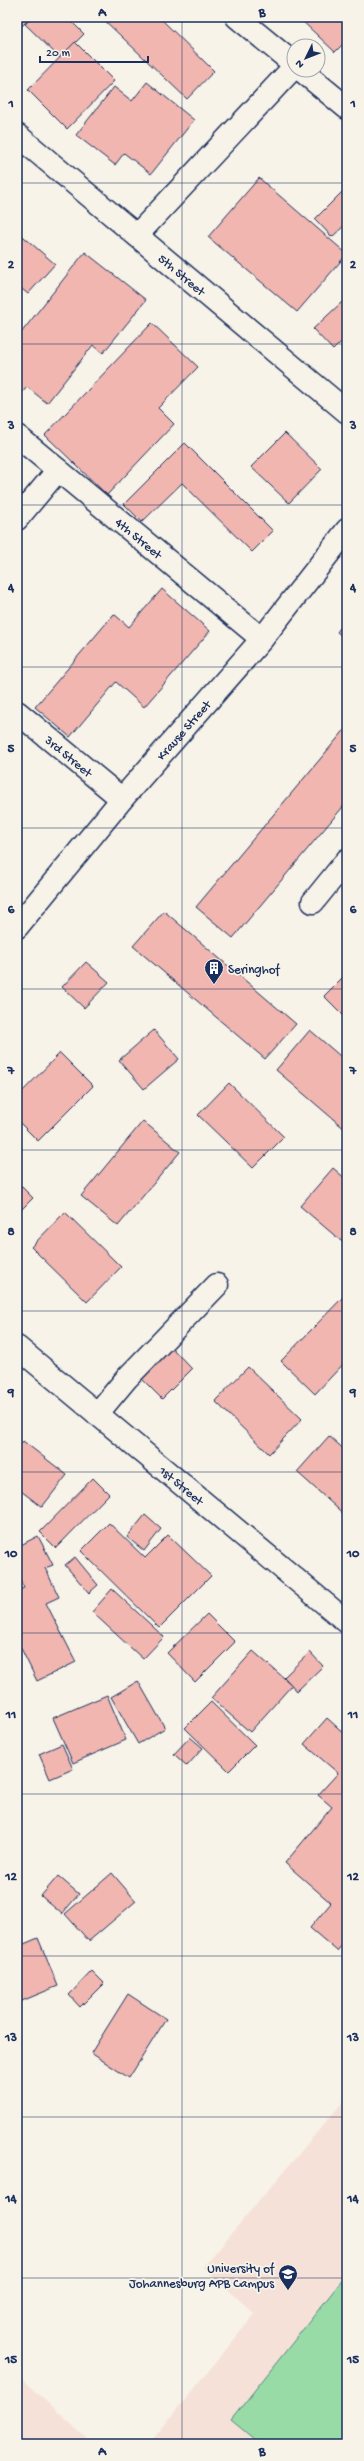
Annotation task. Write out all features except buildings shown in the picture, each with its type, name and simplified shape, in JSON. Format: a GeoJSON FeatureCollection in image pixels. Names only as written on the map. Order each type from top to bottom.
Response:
{"type":"FeatureCollection","features":[{"type":"Feature","properties":{"kind":"street"},"geometry":{"type":"LineString","coordinates":[[237,17],[286,57]]}},
{"type":"Feature","properties":{"kind":"street"},"geometry":{"type":"LineString","coordinates":[[137,235],[286,76]]}},
{"type":"Feature","properties":{"kind":"street"},"geometry":{"type":"LineString","coordinates":[[311,78],[347,108]]}},
{"type":"Feature","properties":{"kind":"street","name":"5th Street"},"geometry":{"type":"LineString","coordinates":[[17,135],[347,412]]}},
{"type":"Feature","properties":{"kind":"street","name":"4th Street"},"geometry":{"type":"LineString","coordinates":[[17,436],[262,638]]}},
{"type":"Feature","properties":{"kind":"street"},"geometry":{"type":"LineString","coordinates":[[17,519],[58,470]]}},
{"type":"Feature","properties":{"kind":"street","name":"Krause Street"},"geometry":{"type":"LineString","coordinates":[[17,927],[122,799],[343,543]]}},
{"type":"Feature","properties":{"kind":"street","name":"3rd Street"},"geometry":{"type":"LineString","coordinates":[[17,712],[122,799]]}},
{"type":"Feature","properties":{"kind":"street"},"geometry":{"type":"LineString","coordinates":[[313,902],[347,860]]}},
{"type":"Feature","properties":{"kind":"street"},"geometry":{"type":"LineString","coordinates":[[97,1414],[127,1378],[217,1285]]}},
{"type":"Feature","properties":{"kind":"street","name":"1st Street"},"geometry":{"type":"LineString","coordinates":[[17,1348],[347,1622]]}},
{"type":"Feature","properties":{"kind":"shaded area","name":"University of Johannesburg APB Campus"},"geometry":{"type":"Polygon","coordinates":[[[347,2097],[347,2444],[149,2444],[255,2314],[203,2267],[347,2097]]]}},
{"type":"Feature","properties":{"kind":"shaded area"},"geometry":{"type":"Polygon","coordinates":[[[17,2375],[93,2444],[17,2444],[17,2375]]]}},
{"type":"Feature","properties":{"kind":"green space"},"geometry":{"type":"Polygon","coordinates":[[[347,2274],[347,2444],[260,2444],[231,2420],[347,2274]]]}},
{"type":"Feature","properties":{"kind":"place","name":"Seringhof"},"geometry":{"type":"Point","coordinates":[214,985]}},
{"type":"Feature","properties":{"kind":"place","name":"University of Johannesburg APB Campus"},"geometry":{"type":"Point","coordinates":[288,2291]}}]}
